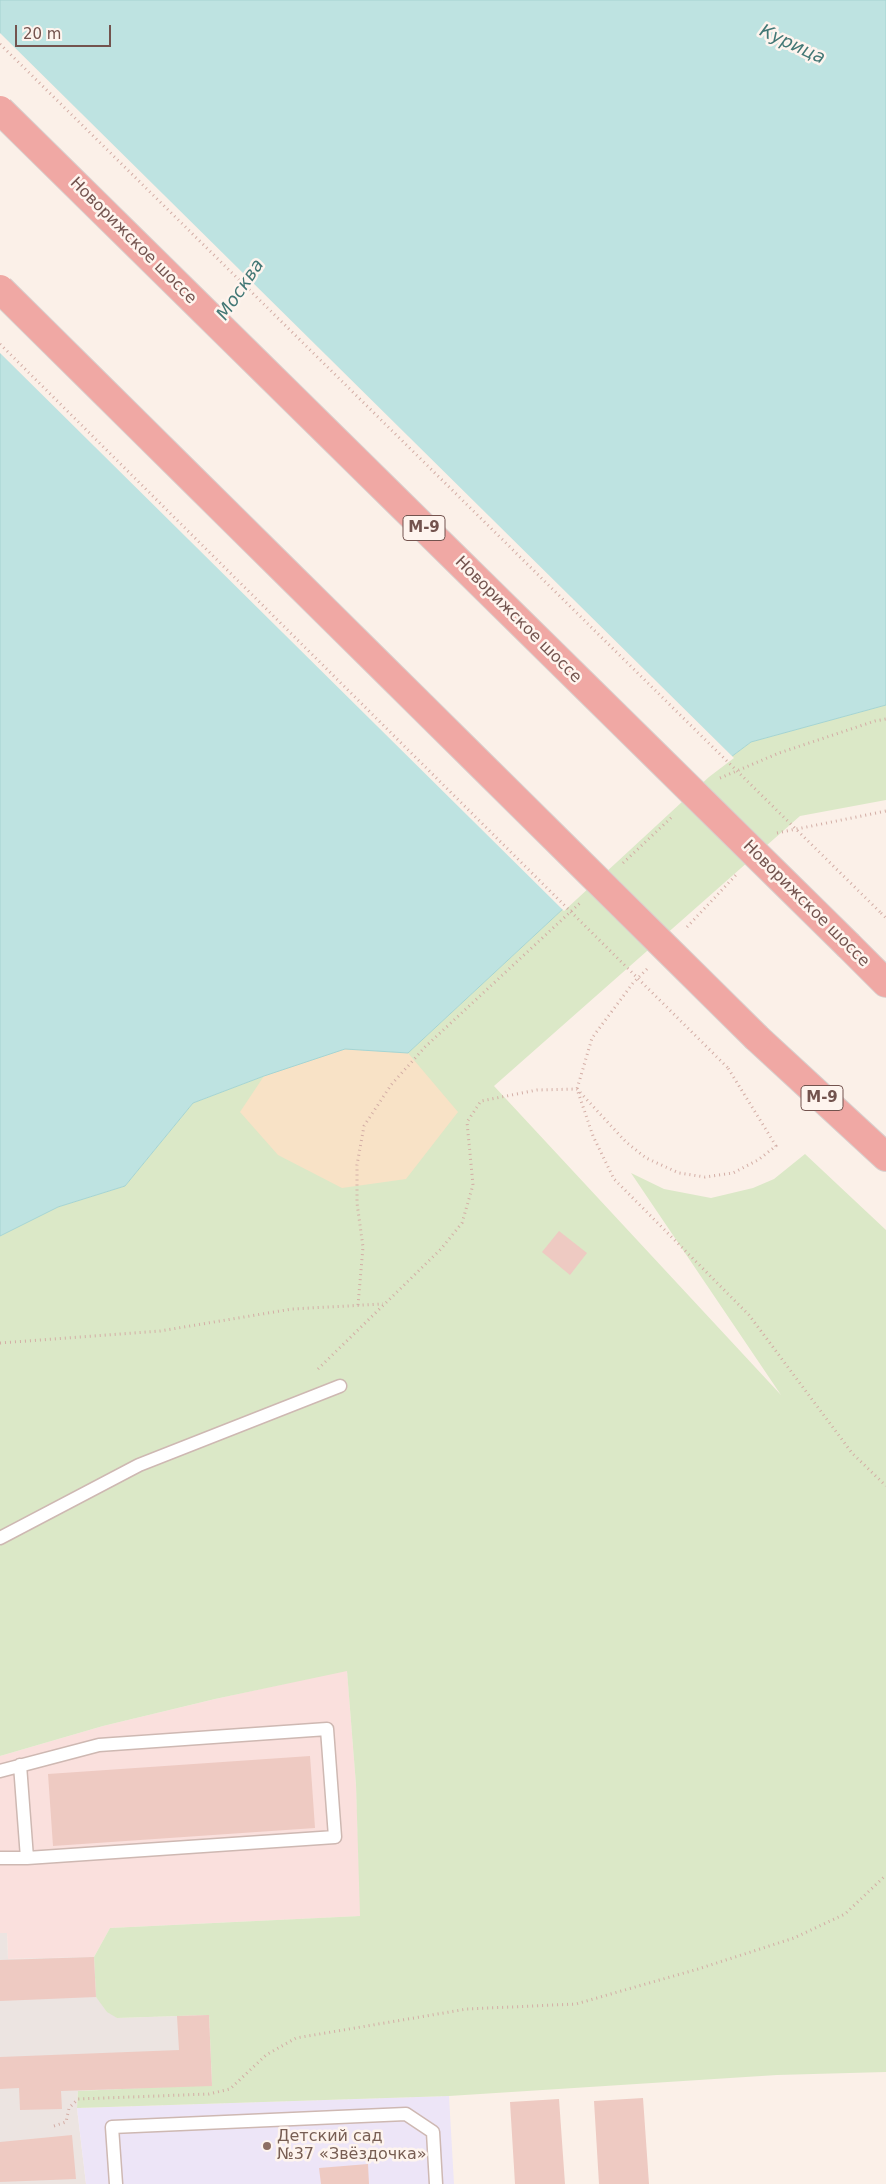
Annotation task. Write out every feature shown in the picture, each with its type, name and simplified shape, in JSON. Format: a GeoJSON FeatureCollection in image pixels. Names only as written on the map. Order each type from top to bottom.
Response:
{"type":"FeatureCollection","features":[{"type":"Feature","properties":{"kind":"highway","name":"Новорижское шоссе"},"geometry":{"type":"LineString","coordinates":[[0,110],[886,983]]}},
{"type":"Feature","properties":{"kind":"highway","name":"М-9"},"geometry":{"type":"LineString","coordinates":[[0,289],[758,1038],[886,1157]]}},
{"type":"Feature","properties":{"kind":"lane"},"geometry":{"type":"LineString","coordinates":[[0,1538],[139,1465],[340,1386]]}},
{"type":"Feature","properties":{"kind":"lane"},"geometry":{"type":"LineString","coordinates":[[0,1771],[98,1745],[327,1729],[335,1837],[27,1858],[0,1858]]}},
{"type":"Feature","properties":{"kind":"lane"},"geometry":{"type":"LineString","coordinates":[[20,1765],[27,1858]]}},
{"type":"Feature","properties":{"kind":"lane"},"geometry":{"type":"LineString","coordinates":[[116,2184],[112,2127],[406,2114],[433,2132],[436,2184]]}},
{"type":"Feature","properties":{"kind":"path"},"geometry":{"type":"LineString","coordinates":[[0,44],[886,918]]}},
{"type":"Feature","properties":{"kind":"path"},"geometry":{"type":"LineString","coordinates":[[0,344],[728,1068],[776,1146],[758,1160],[733,1173],[705,1176],[679,1173],[646,1158],[626,1142],[577,1089],[537,1090],[481,1101],[467,1122],[473,1185],[462,1223],[441,1248],[313,1374]]}},
{"type":"Feature","properties":{"kind":"path"},"geometry":{"type":"LineString","coordinates":[[718,779],[779,753],[886,719]]}},
{"type":"Feature","properties":{"kind":"path"},"geometry":{"type":"LineString","coordinates":[[622,864],[680,810]]}},
{"type":"Feature","properties":{"kind":"path"},"geometry":{"type":"LineString","coordinates":[[772,838],[778,831],[886,811]]}},
{"type":"Feature","properties":{"kind":"path"},"geometry":{"type":"LineString","coordinates":[[686,928],[739,873]]}},
{"type":"Feature","properties":{"kind":"path"},"geometry":{"type":"LineString","coordinates":[[358,1305],[363,1246],[356,1203],[357,1165],[364,1126],[391,1086],[424,1047],[585,898]]}},
{"type":"Feature","properties":{"kind":"path"},"geometry":{"type":"LineString","coordinates":[[653,963],[633,984],[592,1038],[577,1089],[593,1136],[614,1179],[749,1314],[852,1453],[886,1486]]}},
{"type":"Feature","properties":{"kind":"path"},"geometry":{"type":"LineString","coordinates":[[0,1343],[160,1331],[292,1309],[384,1304]]}},
{"type":"Feature","properties":{"kind":"path"},"geometry":{"type":"LineString","coordinates":[[54,2126],[66,2122],[69,2108],[78,2099],[209,2094],[230,2089],[266,2055],[296,2038],[467,2010],[576,2004],[698,1970],[794,1938],[845,1914],[886,1875]]}},
{"type":"Feature","properties":{"kind":"shaded area"},"geometry":{"type":"Polygon","coordinates":[[[347,1670],[356,1785],[361,1916],[110,1928],[94,1957],[8,1959],[7,1933],[0,1933],[0,1756],[103,1726],[347,1670]]]}},
{"type":"Feature","properties":{"kind":"shaded area"},"geometry":{"type":"Polygon","coordinates":[[[0,1933],[7,1933],[8,1959],[94,1957],[96,1997],[117,2018],[209,2015],[212,2086],[78,2091],[77,2108],[86,2184],[0,2184],[0,1933]]]}},
{"type":"Feature","properties":{"kind":"shaded area","name":"Детский сад №37 «Звёздочка»"},"geometry":{"type":"Polygon","coordinates":[[[449,2096],[454,2184],[86,2184],[77,2108],[449,2096]]]}},
{"type":"Feature","properties":{"kind":"green space"},"geometry":{"type":"Polygon","coordinates":[[[886,705],[886,800],[800,816],[494,1086],[781,1395],[631,1173],[664,1189],[711,1198],[753,1188],[774,1179],[805,1154],[886,1230],[886,2072],[777,2075],[449,2096],[77,2108],[78,2091],[212,2085],[209,2015],[117,2018],[107,2012],[96,1997],[94,1957],[110,1928],[360,1916],[356,1785],[347,1671],[215,1699],[103,1726],[0,1756],[0,1236],[58,1207],[125,1186],[193,1103],[264,1076],[345,1049],[408,1053],[707,775],[751,742],[886,705]]]}},
{"type":"Feature","properties":{"kind":"sand"},"geometry":{"type":"Polygon","coordinates":[[[345,1049],[408,1053],[458,1112],[406,1179],[342,1188],[278,1155],[240,1112],[264,1076],[345,1049]]]}},
{"type":"Feature","properties":{"kind":"water"},"geometry":{"type":"Polygon","coordinates":[[[0,0],[886,0],[886,705],[751,742],[707,775],[408,1053],[345,1049],[264,1076],[193,1103],[125,1186],[58,1207],[0,1236],[0,0]]]}},
{"type":"Feature","properties":{"kind":"pier"},"geometry":{"type":"Polygon","coordinates":[[[0,33],[734,758],[709,777],[564,911],[0,353],[0,33]]]}},
{"type":"Feature","properties":{"kind":"building"},"geometry":{"type":"Polygon","coordinates":[[[559,1231],[587,1253],[570,1275],[542,1252],[559,1231]]]}},
{"type":"Feature","properties":{"kind":"building"},"geometry":{"type":"Polygon","coordinates":[[[310,1756],[315,1828],[53,1846],[48,1774],[310,1756]]]}},
{"type":"Feature","properties":{"kind":"building"},"geometry":{"type":"Polygon","coordinates":[[[94,1957],[96,1997],[0,2001],[0,1960],[94,1957]]]}},
{"type":"Feature","properties":{"kind":"building"},"geometry":{"type":"Polygon","coordinates":[[[209,2015],[212,2086],[61,2091],[62,2109],[20,2110],[19,2088],[0,2089],[0,2057],[179,2050],[177,2016],[209,2015]]]}},
{"type":"Feature","properties":{"kind":"building"},"geometry":{"type":"Polygon","coordinates":[[[643,2098],[649,2184],[599,2184],[594,2101],[643,2098]]]}},
{"type":"Feature","properties":{"kind":"building"},"geometry":{"type":"Polygon","coordinates":[[[559,2099],[565,2184],[515,2184],[510,2102],[559,2099]]]}},
{"type":"Feature","properties":{"kind":"building"},"geometry":{"type":"Polygon","coordinates":[[[72,2135],[76,2179],[0,2182],[0,2142],[72,2135]]]}},
{"type":"Feature","properties":{"kind":"building"},"geometry":{"type":"Polygon","coordinates":[[[368,2164],[369,2184],[321,2184],[319,2168],[368,2164]]]}},
{"type":"Feature","properties":{"kind":"place","name":"Детский сад №37 «Звёздочка»"},"geometry":{"type":"Point","coordinates":[267,2146]}},
{"type":"Feature","properties":{"kind":"water label","name":"Курица"},"geometry":{"type":"Point","coordinates":[792,45]}},
{"type":"Feature","properties":{"kind":"water label","name":"Москва"},"geometry":{"type":"Point","coordinates":[241,290]}}]}
